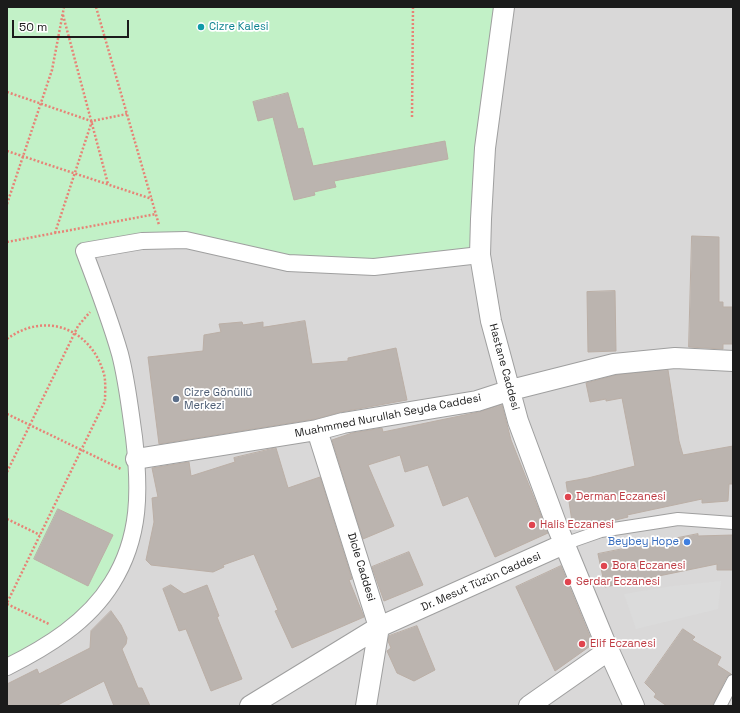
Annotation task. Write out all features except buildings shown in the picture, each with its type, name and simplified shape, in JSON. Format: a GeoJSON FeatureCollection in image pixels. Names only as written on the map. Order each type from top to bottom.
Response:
{"type":"FeatureCollection","features":[{"type":"Feature","properties":{"kind":"street","name":"Hastane Caddesi"},"geometry":{"type":"LineString","coordinates":[[504,7],[485,148],[480,255],[491,321],[511,390],[518,421],[564,544],[634,706]]}},
{"type":"Feature","properties":{"kind":"street"},"geometry":{"type":"LineString","coordinates":[[7,667],[39,651],[66,632],[100,600],[121,569],[134,530],[138,503],[137,468],[128,392],[120,354],[84,251],[142,242],[186,240],[288,263],[374,268],[480,255]]}},
{"type":"Feature","properties":{"kind":"street","name":"Muahmmed Nurullah Seyda Caddesi"},"geometry":{"type":"LineString","coordinates":[[137,468],[317,430],[343,423],[477,401],[511,390],[614,364],[676,358],[733,361]]}},
{"type":"Feature","properties":{"kind":"street","name":"Dicle Caddesi"},"geometry":{"type":"LineString","coordinates":[[317,430],[379,627],[366,706]]}},
{"type":"Feature","properties":{"kind":"street","name":"Dr. Mesut Tüzün Caddesi"},"geometry":{"type":"LineString","coordinates":[[250,706],[379,627],[564,544],[601,531],[678,520],[733,523]]}},
{"type":"Feature","properties":{"kind":"street"},"geometry":{"type":"LineString","coordinates":[[529,706],[609,650]]}},
{"type":"Feature","properties":{"kind":"street"},"geometry":{"type":"LineString","coordinates":[[720,706],[733,681]]}},
{"type":"Feature","properties":{"kind":"path"},"geometry":{"type":"LineString","coordinates":[[7,204],[52,70],[64,7]]}},
{"type":"Feature","properties":{"kind":"path"},"geometry":{"type":"LineString","coordinates":[[96,7],[164,241]]}},
{"type":"Feature","properties":{"kind":"path"},"geometry":{"type":"LineString","coordinates":[[412,117],[413,7]]}},
{"type":"Feature","properties":{"kind":"path"},"geometry":{"type":"LineString","coordinates":[[63,12],[108,184]]}},
{"type":"Feature","properties":{"kind":"path"},"geometry":{"type":"LineString","coordinates":[[7,92],[92,121],[127,114]]}},
{"type":"Feature","properties":{"kind":"path"},"geometry":{"type":"LineString","coordinates":[[54,233],[92,121]]}},
{"type":"Feature","properties":{"kind":"path"},"geometry":{"type":"LineString","coordinates":[[7,151],[152,199]]}},
{"type":"Feature","properties":{"kind":"path"},"geometry":{"type":"LineString","coordinates":[[7,242],[156,214]]}},
{"type":"Feature","properties":{"kind":"path"},"geometry":{"type":"LineString","coordinates":[[7,472],[74,333],[85,317],[102,300]]}},
{"type":"Feature","properties":{"kind":"path"},"geometry":{"type":"LineString","coordinates":[[7,339],[26,329],[46,324],[63,327],[74,333],[92,350],[104,375],[104,402],[7,603],[66,632]]}},
{"type":"Feature","properties":{"kind":"path"},"geometry":{"type":"LineString","coordinates":[[7,414],[81,450],[137,468]]}},
{"type":"Feature","properties":{"kind":"path"},"geometry":{"type":"LineString","coordinates":[[7,519],[40,535]]}},
{"type":"Feature","properties":{"kind":"shaded area"},"geometry":{"type":"Polygon","coordinates":[[[7,7],[733,7],[733,706],[7,706],[7,7]]]}},
{"type":"Feature","properties":{"kind":"shaded area"},"geometry":{"type":"Polygon","coordinates":[[[721,581],[718,609],[636,629],[624,594],[673,586],[721,581]]]}},
{"type":"Feature","properties":{"kind":"green space"},"geometry":{"type":"Polygon","coordinates":[[[7,7],[504,7],[480,255],[374,267],[186,240],[84,251],[106,311],[138,503],[100,600],[7,667],[7,7]]]}},
{"type":"Feature","properties":{"kind":"place","name":"Cizre Kalesi"},"geometry":{"type":"Point","coordinates":[201,27]}},
{"type":"Feature","properties":{"kind":"place","name":"Cizre Gönüllü Merkezi"},"geometry":{"type":"Point","coordinates":[176,399]}},
{"type":"Feature","properties":{"kind":"place","name":"Derman Eczanesi"},"geometry":{"type":"Point","coordinates":[568,497]}},
{"type":"Feature","properties":{"kind":"place","name":"Halis Eczanesi"},"geometry":{"type":"Point","coordinates":[532,525]}},
{"type":"Feature","properties":{"kind":"place","name":"Beybey Hope"},"geometry":{"type":"Point","coordinates":[687,542]}},
{"type":"Feature","properties":{"kind":"place","name":"Bora Eczanesi"},"geometry":{"type":"Point","coordinates":[604,566]}},
{"type":"Feature","properties":{"kind":"place","name":"Serdar Eczanesi"},"geometry":{"type":"Point","coordinates":[568,582]}},
{"type":"Feature","properties":{"kind":"place","name":"Elif Eczanesi"},"geometry":{"type":"Point","coordinates":[582,644]}}]}
